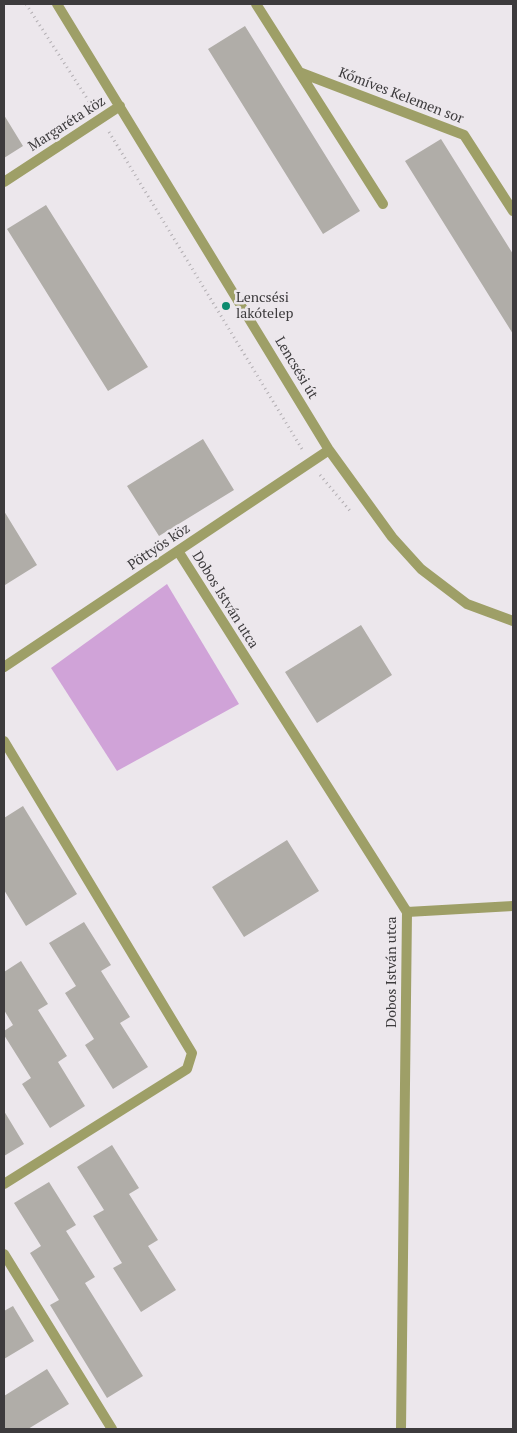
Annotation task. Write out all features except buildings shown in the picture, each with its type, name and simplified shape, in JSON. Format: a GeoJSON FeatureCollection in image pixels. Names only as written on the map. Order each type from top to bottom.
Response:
{"type":"FeatureCollection","features":[{"type":"Feature","properties":{"kind":"street","name":"Lencsési út"},"geometry":{"type":"LineString","coordinates":[[57,4],[330,450],[392,537],[421,569],[467,604],[513,621]]}},
{"type":"Feature","properties":{"kind":"street"},"geometry":{"type":"LineString","coordinates":[[256,4],[384,204]]}},
{"type":"Feature","properties":{"kind":"street","name":"Kőmíves Kelemen sor"},"geometry":{"type":"LineString","coordinates":[[299,72],[464,134],[513,211]]}},
{"type":"Feature","properties":{"kind":"street","name":"Margaréta köz"},"geometry":{"type":"LineString","coordinates":[[4,182],[120,106]]}},
{"type":"Feature","properties":{"kind":"street","name":"Pöttyös köz"},"geometry":{"type":"LineString","coordinates":[[4,667],[330,450]]}},
{"type":"Feature","properties":{"kind":"street","name":"Dobos István utca"},"geometry":{"type":"LineString","coordinates":[[178,551],[407,912],[401,1429]]}},
{"type":"Feature","properties":{"kind":"street"},"geometry":{"type":"LineString","coordinates":[[4,741],[192,1053],[187,1069],[4,1184]]}},
{"type":"Feature","properties":{"kind":"street"},"geometry":{"type":"LineString","coordinates":[[407,912],[513,906]]}},
{"type":"Feature","properties":{"kind":"street"},"geometry":{"type":"LineString","coordinates":[[4,1254],[112,1429]]}},
{"type":"Feature","properties":{"kind":"shaded area"},"geometry":{"type":"Polygon","coordinates":[[[167,584],[239,704],[117,771],[51,668],[167,584]]]}},
{"type":"Feature","properties":{"kind":"place","name":"Lencsési lakótelep"},"geometry":{"type":"Point","coordinates":[226,306]}}]}
